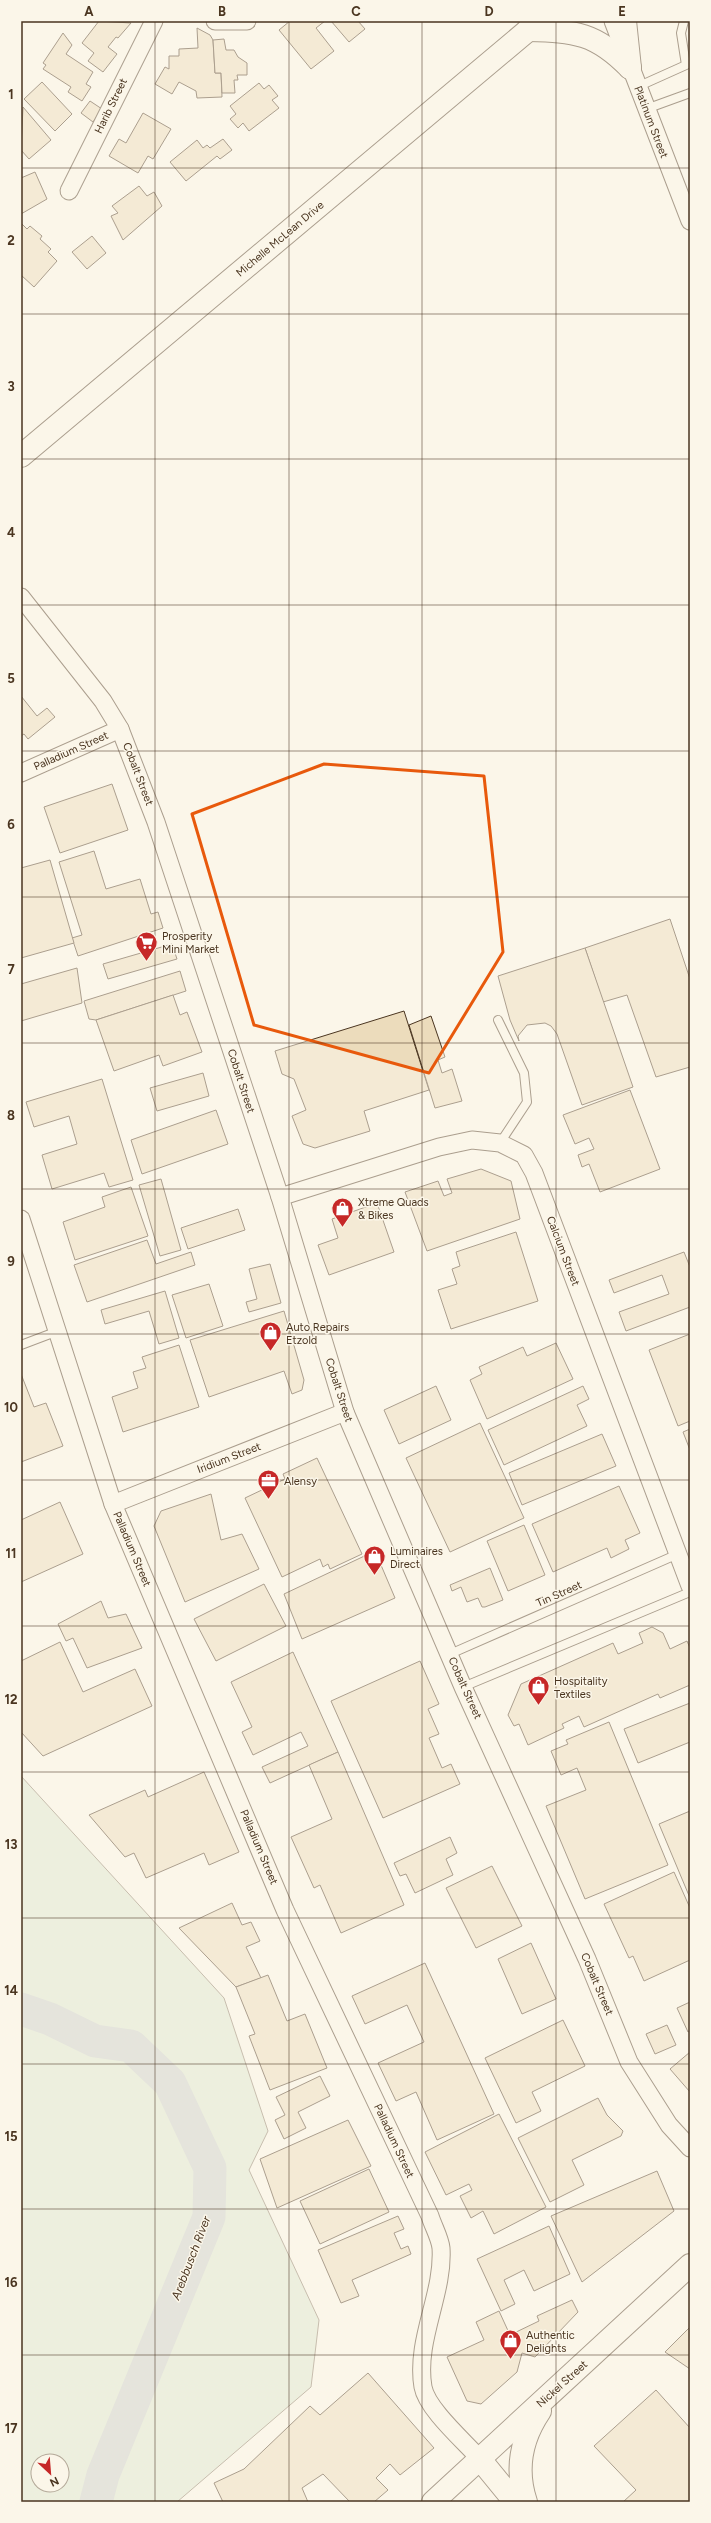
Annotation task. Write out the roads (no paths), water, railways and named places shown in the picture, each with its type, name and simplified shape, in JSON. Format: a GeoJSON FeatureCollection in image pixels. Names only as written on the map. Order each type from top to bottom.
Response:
{"type":"FeatureCollection","features":[{"type":"Feature","properties":{"kind":"street","name":"Harib Street"},"geometry":{"type":"LineString","coordinates":[[69,191],[154,21]]}},
{"type":"Feature","properties":{"kind":"street"},"geometry":{"type":"LineString","coordinates":[[215,21],[247,21]]}},
{"type":"Feature","properties":{"kind":"street","name":"Platinum Street"},"geometry":{"type":"LineString","coordinates":[[614,21],[690,222]]}},
{"type":"Feature","properties":{"kind":"street"},"geometry":{"type":"LineString","coordinates":[[625,21],[634,77]]}},
{"type":"Feature","properties":{"kind":"street"},"geometry":{"type":"LineString","coordinates":[[534,24],[592,38],[613,50],[634,77]]}},
{"type":"Feature","properties":{"kind":"street","name":"Michelle McLean Drive"},"geometry":{"type":"LineString","coordinates":[[21,456],[534,24]]}},
{"type":"Feature","properties":{"kind":"street","name":"Cobalt Street"},"geometry":{"type":"LineString","coordinates":[[21,597],[103,701],[120,729],[156,822],[280,1197],[345,1412],[463,1687],[587,1959],[629,2062],[669,2124],[690,2148]]}},
{"type":"Feature","properties":{"kind":"street","name":"Palladium Street"},"geometry":{"type":"LineString","coordinates":[[21,773],[120,729]]}},
{"type":"Feature","properties":{"kind":"street","name":"Calcium Street"},"geometry":{"type":"LineString","coordinates":[[280,1197],[439,1147],[472,1140],[500,1143],[524,1155],[534,1174],[690,1586]]}},
{"type":"Feature","properties":{"kind":"street","name":"Palladium Street"},"geometry":{"type":"LineString","coordinates":[[21,1219],[113,1504],[285,1910],[430,2216],[441,2247],[439,2279],[425,2339],[423,2387],[432,2405],[480,2458]]}},
{"type":"Feature","properties":{"kind":"street","name":"Iridium Street"},"geometry":{"type":"LineString","coordinates":[[113,1504],[345,1412]]}},
{"type":"Feature","properties":{"kind":"street","name":"Nickel Street"},"geometry":{"type":"LineString","coordinates":[[433,2502],[690,2266]]}},
{"type":"Feature","properties":{"kind":"street"},"geometry":{"type":"LineString","coordinates":[[526,2502],[522,2489],[520,2464],[528,2428],[552,2393]]}},
{"type":"Feature","properties":{"kind":"street"},"geometry":{"type":"LineString","coordinates":[[480,2458],[515,2502]]}},
{"type":"Feature","properties":{"kind":"lane"},"geometry":{"type":"LineString","coordinates":[[634,77],[686,66],[681,33],[684,21]]}},
{"type":"Feature","properties":{"kind":"lane"},"geometry":{"type":"LineString","coordinates":[[646,109],[690,93]]}},
{"type":"Feature","properties":{"kind":"lane"},"geometry":{"type":"LineString","coordinates":[[498,1020],[524,1073],[527,1102],[500,1143]]}},
{"type":"Feature","properties":{"kind":"lane"},"geometry":{"type":"LineString","coordinates":[[21,1345],[58,1332]]}},
{"type":"Feature","properties":{"kind":"lane","name":"Tin Street"},"geometry":{"type":"LineString","coordinates":[[450,1654],[678,1554]]}},
{"type":"Feature","properties":{"kind":"lane"},"geometry":{"type":"LineString","coordinates":[[463,1687],[690,1592]]}},
{"type":"Feature","properties":{"kind":"waterway","name":"Arebbusch River"},"geometry":{"type":"LineString","coordinates":[[21,2009],[50,2019],[95,2041],[131,2046],[170,2083],[210,2168],[209,2217],[103,2475],[96,2502]]}},
{"type":"Feature","properties":{"kind":"place","name":"Prosperity Mini Market"},"geometry":{"type":"Point","coordinates":[146,962]}},
{"type":"Feature","properties":{"kind":"place","name":"Xtreme Quads & Bikes"},"geometry":{"type":"Point","coordinates":[343,1228]}},
{"type":"Feature","properties":{"kind":"place","name":"Auto Repairs Etzold"},"geometry":{"type":"Point","coordinates":[270,1352]}},
{"type":"Feature","properties":{"kind":"place","name":"Alensy"},"geometry":{"type":"Point","coordinates":[269,1500]}},
{"type":"Feature","properties":{"kind":"place","name":"Luminaires Direct"},"geometry":{"type":"Point","coordinates":[374,1576]}},
{"type":"Feature","properties":{"kind":"place","name":"Hospitality Textiles"},"geometry":{"type":"Point","coordinates":[539,1706]}},
{"type":"Feature","properties":{"kind":"place","name":"Authentic Delights"},"geometry":{"type":"Point","coordinates":[510,2360]}}]}
